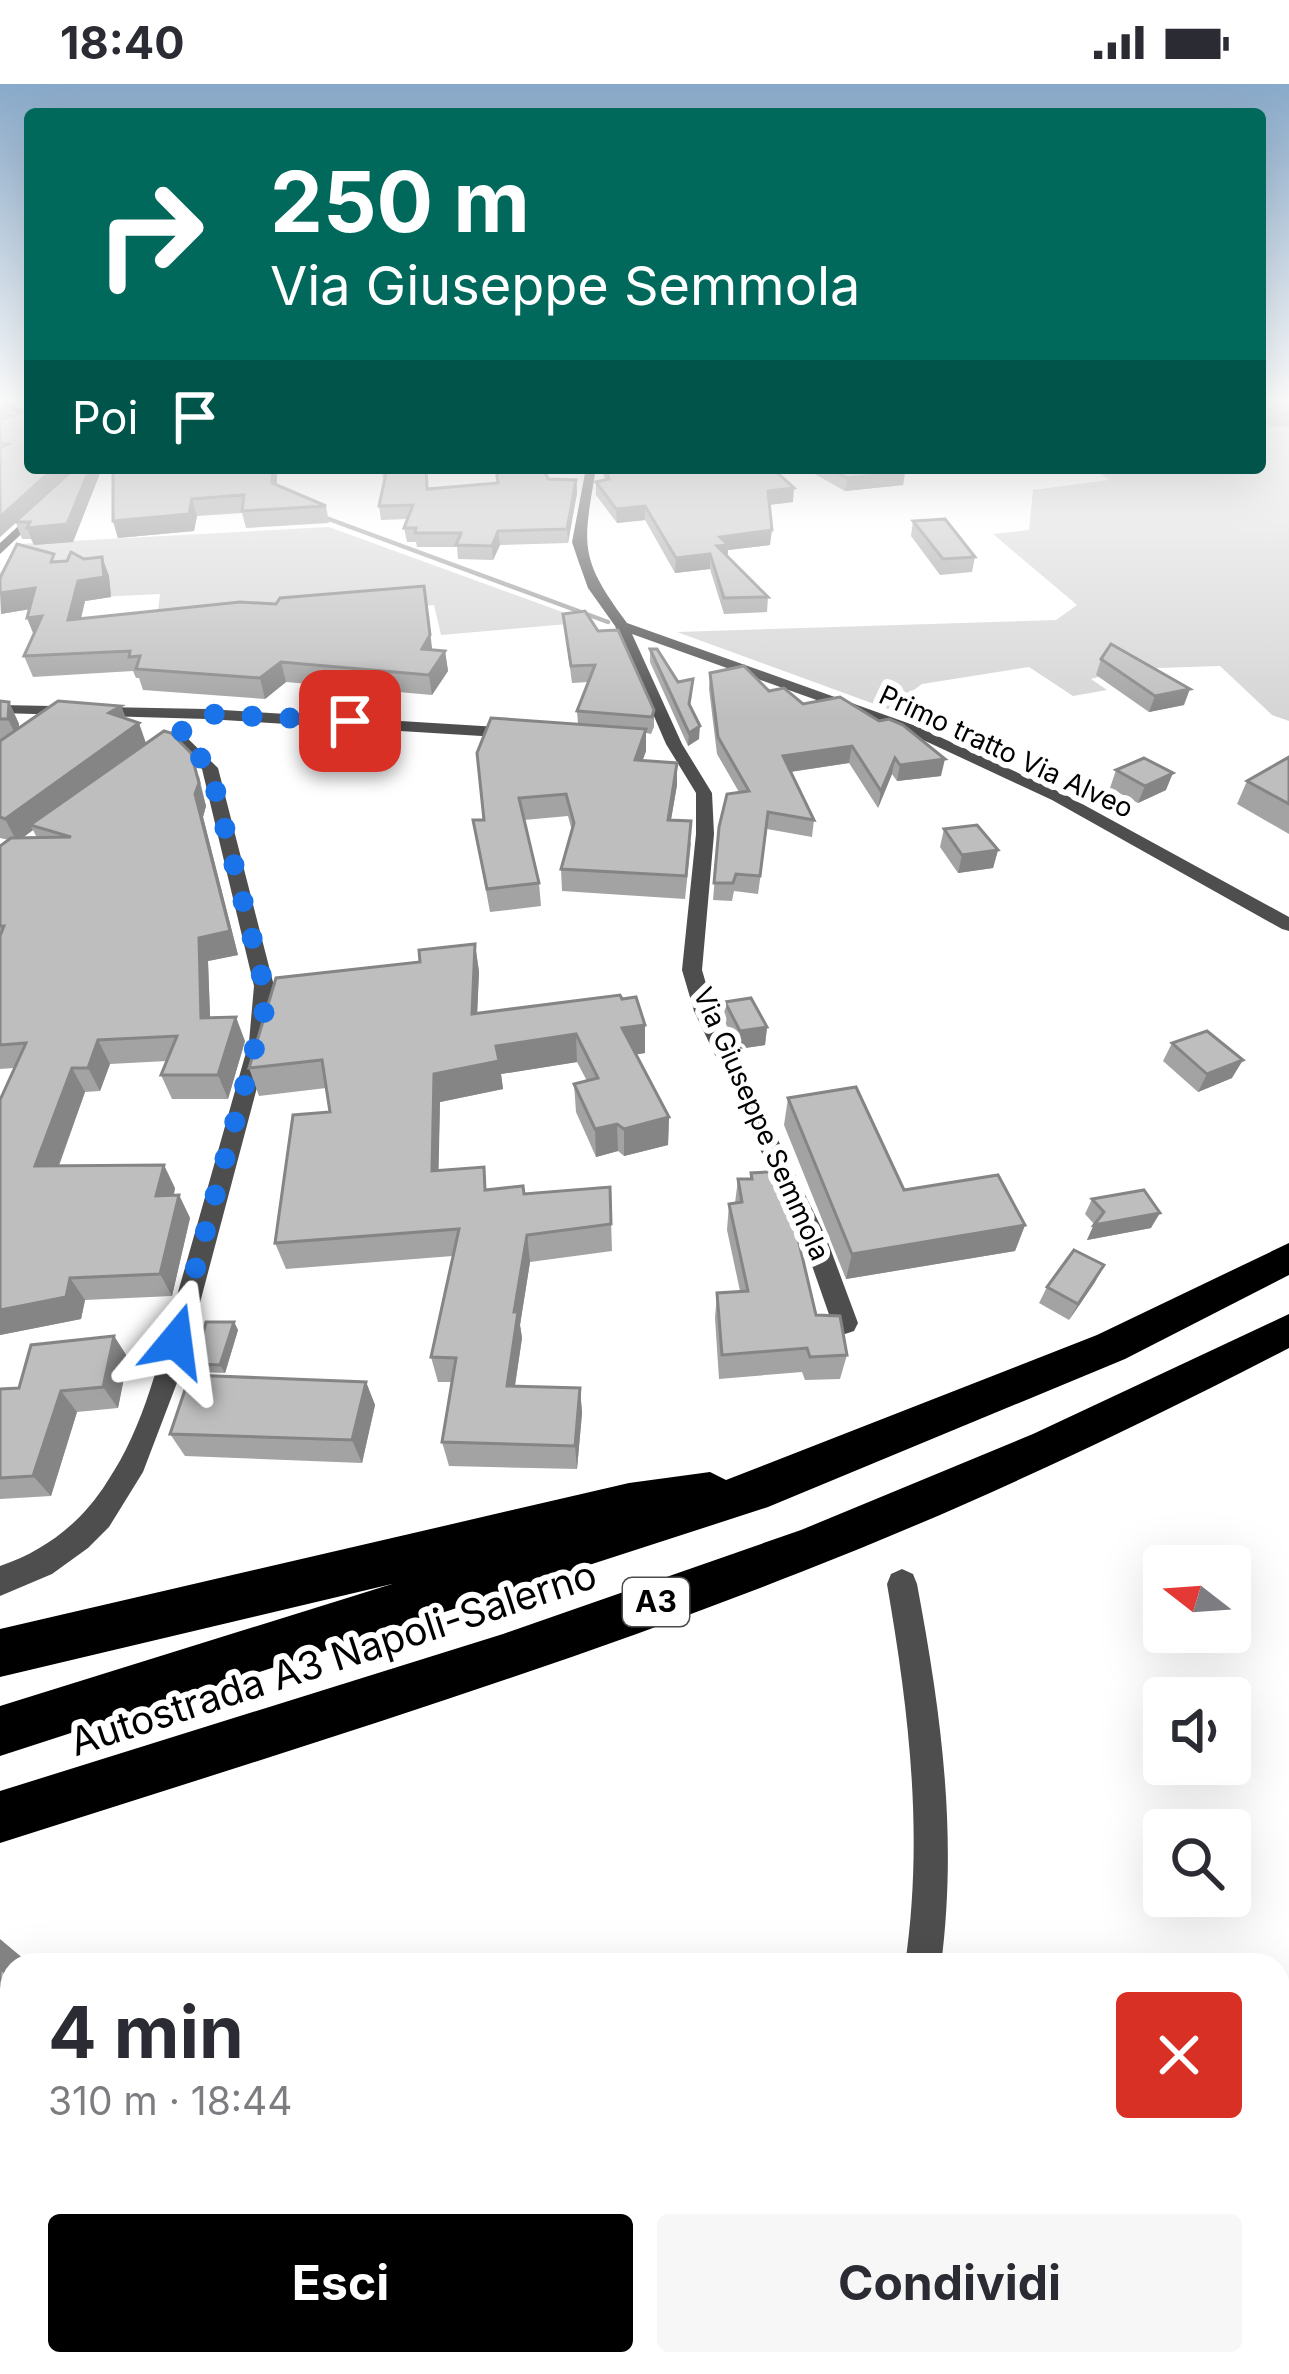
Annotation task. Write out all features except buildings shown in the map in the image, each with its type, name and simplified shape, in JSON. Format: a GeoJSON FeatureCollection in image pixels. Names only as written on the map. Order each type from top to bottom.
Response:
{"type":"FeatureCollection","features":[{"type":"Feature","properties":{"kind":"highway","name":"Autostrada A3 Napoli-Salerno"},"geometry":{"type":"LineString","coordinates":[[0,1731],[768,1487],[1111,1347],[1289,1258]]}},
{"type":"Feature","properties":{"kind":"highway","name":"Autostrada A3 Napoli-Salerno"},"geometry":{"type":"LineString","coordinates":[[0,1817],[801,1552],[1129,1412],[1289,1330]]}},
{"type":"Feature","properties":{"kind":"highway"},"geometry":{"type":"LineString","coordinates":[[0,1653],[126,1619],[389,1564],[652,1496],[768,1487]]}},
{"type":"Feature","properties":{"kind":"street"},"geometry":{"type":"LineString","coordinates":[[0,550],[48,505]]}},
{"type":"Feature","properties":{"kind":"street","name":"Via Giuseppe Semmola"},"geometry":{"type":"LineString","coordinates":[[585,505],[578,542],[594,588],[622,626],[664,743],[704,793],[705,834],[692,970],[704,1012],[814,1237],[845,1323]]}},
{"type":"Feature","properties":{"kind":"street","name":"Primo tratto Via Alveo"},"geometry":{"type":"LineString","coordinates":[[622,626],[911,729],[1058,797],[1289,925]]}},
{"type":"Feature","properties":{"kind":"street"},"geometry":{"type":"LineString","coordinates":[[0,709],[207,714],[527,734]]}},
{"type":"Feature","properties":{"kind":"street"},"geometry":{"type":"LineString","coordinates":[[0,1580],[47,1562],[74,1542],[100,1516],[124,1481],[165,1384],[260,1042],[264,986],[210,768],[169,741],[207,714]]}},
{"type":"Feature","properties":{"kind":"street"},"geometry":{"type":"LineString","coordinates":[[902,1584],[933,1782],[935,1849],[923,1953]]}},
{"type":"Feature","properties":{"kind":"shaded area"},"geometry":{"type":"Polygon","coordinates":[[[1032,505],[1289,505],[1289,721],[1272,715],[1220,666],[1127,669],[1091,679],[1107,690],[1073,696],[1029,667],[922,684],[888,709],[677,632],[1056,620],[1077,605],[993,534],[1029,530],[1032,505]]]}},
{"type":"Feature","properties":{"kind":"shaded area"},"geometry":{"type":"Polygon","coordinates":[[[329,527],[590,622],[441,635],[434,605],[219,621],[152,658],[160,594],[99,597],[0,585],[0,573],[17,544],[329,527]]]}},
{"type":"Feature","properties":{"kind":"waterway"},"geometry":{"type":"LineString","coordinates":[[318,515],[608,622]]}},
{"type":"Feature","properties":{"kind":"route"},"geometry":{"type":"LineString","coordinates":[[176,1341],[260,1042],[264,1013],[264,986],[210,768],[178,734],[207,714],[350,721]]}}]}
